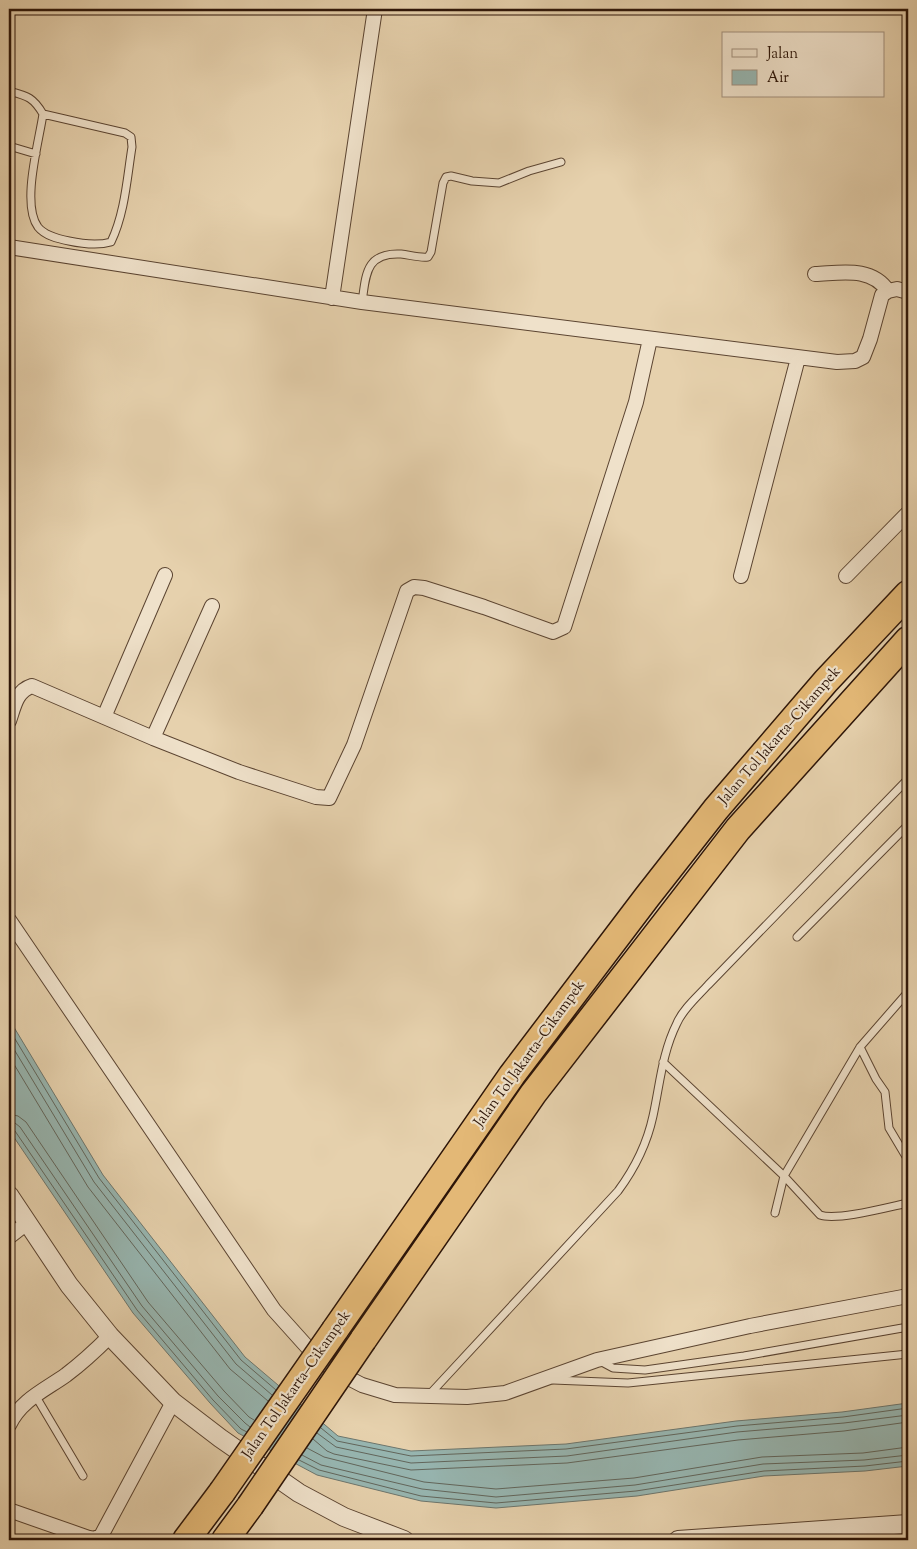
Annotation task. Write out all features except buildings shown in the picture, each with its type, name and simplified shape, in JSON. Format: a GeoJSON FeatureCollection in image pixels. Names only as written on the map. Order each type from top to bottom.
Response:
{"type":"FeatureCollection","features":[{"type":"Feature","properties":{"kind":"highway","name":"Jalan Tol Jakarta–Cikampek"},"geometry":{"type":"LineString","coordinates":[[186,1540],[222,1492],[512,1075],[647,897],[716,809],[819,689],[908,594]]}},
{"type":"Feature","properties":{"kind":"highway","name":"Jalan Tol Jakarta–Cikampek"},"geometry":{"type":"LineString","coordinates":[[224,1540],[250,1506],[533,1094],[738,829],[908,640]]}},
{"type":"Feature","properties":{"kind":"street"},"geometry":{"type":"LineString","coordinates":[[332,298],[375,9]]}},
{"type":"Feature","properties":{"kind":"street"},"geometry":{"type":"LineString","coordinates":[[9,247],[332,298],[650,340],[838,362],[855,361],[863,357],[882,295],[888,290],[897,289],[908,292]]}},
{"type":"Feature","properties":{"kind":"street"},"geometry":{"type":"LineString","coordinates":[[815,274],[862,274],[872,276],[882,282],[888,290]]}},
{"type":"Feature","properties":{"kind":"street"},"geometry":{"type":"LineString","coordinates":[[9,722],[19,695],[24,689],[32,686],[152,738],[239,772],[316,797],[329,798],[354,745],[406,592],[414,588],[424,588],[553,632],[564,627],[636,402],[650,340]]}},
{"type":"Feature","properties":{"kind":"street"},"geometry":{"type":"LineString","coordinates":[[741,576],[798,358]]}},
{"type":"Feature","properties":{"kind":"street"},"geometry":{"type":"LineString","coordinates":[[846,576],[908,513]]}},
{"type":"Feature","properties":{"kind":"street"},"geometry":{"type":"LineString","coordinates":[[104,717],[165,575]]}},
{"type":"Feature","properties":{"kind":"street"},"geometry":{"type":"LineString","coordinates":[[152,738],[212,606]]}},
{"type":"Feature","properties":{"kind":"street"},"geometry":{"type":"LineString","coordinates":[[9,920],[274,1310],[297,1338],[318,1359],[337,1372],[362,1385],[395,1396],[467,1397],[505,1393],[597,1360],[750,1326],[908,1296]]}},
{"type":"Feature","properties":{"kind":"street"},"geometry":{"type":"LineString","coordinates":[[9,1195],[69,1285],[110,1336],[173,1402],[220,1438],[299,1493],[344,1516],[401,1540]]}},
{"type":"Feature","properties":{"kind":"street"},"geometry":{"type":"LineString","coordinates":[[9,1237],[27,1223]]}},
{"type":"Feature","properties":{"kind":"street"},"geometry":{"type":"LineString","coordinates":[[9,1425],[20,1408],[35,1394],[88,1358],[110,1336]]}},
{"type":"Feature","properties":{"kind":"street"},"geometry":{"type":"LineString","coordinates":[[9,1510],[88,1538],[95,1539],[101,1536],[173,1402]]}},
{"type":"Feature","properties":{"kind":"street"},"geometry":{"type":"LineString","coordinates":[[678,1540],[908,1524]]}},
{"type":"Feature","properties":{"kind":"lane"},"geometry":{"type":"LineString","coordinates":[[9,91],[29,96],[43,114],[30,194],[32,217],[39,229],[62,240],[102,245],[111,242],[120,214],[132,147],[131,138],[126,133],[43,114]]}},
{"type":"Feature","properties":{"kind":"lane"},"geometry":{"type":"LineString","coordinates":[[9,146],[36,154]]}},
{"type":"Feature","properties":{"kind":"lane"},"geometry":{"type":"LineString","coordinates":[[362,302],[366,271],[379,258],[398,254],[428,257],[431,252],[443,183],[446,177],[452,176],[472,181],[499,183],[529,171],[561,162]]}},
{"type":"Feature","properties":{"kind":"lane"},"geometry":{"type":"LineString","coordinates":[[427,1397],[618,1191],[635,1166],[646,1142],[663,1062],[677,1022],[697,997],[908,779]]}},
{"type":"Feature","properties":{"kind":"lane"},"geometry":{"type":"LineString","coordinates":[[797,937],[908,827]]}},
{"type":"Feature","properties":{"kind":"lane"},"geometry":{"type":"LineString","coordinates":[[776,1212],[784,1176],[860,1047],[908,992]]}},
{"type":"Feature","properties":{"kind":"lane"},"geometry":{"type":"LineString","coordinates":[[860,1047],[876,1079],[885,1092],[889,1128],[908,1160]]}},
{"type":"Feature","properties":{"kind":"lane"},"geometry":{"type":"LineString","coordinates":[[663,1062],[784,1176],[816,1211],[824,1216],[844,1216],[908,1203]]}},
{"type":"Feature","properties":{"kind":"lane"},"geometry":{"type":"LineString","coordinates":[[597,1360],[613,1368],[645,1370],[744,1356],[908,1327]]}},
{"type":"Feature","properties":{"kind":"lane"},"geometry":{"type":"LineString","coordinates":[[542,1379],[628,1383],[908,1354]]}},
{"type":"Feature","properties":{"kind":"lane"},"geometry":{"type":"LineString","coordinates":[[35,1394],[83,1476]]}},
{"type":"Feature","properties":{"kind":"water"},"geometry":{"type":"Polygon","coordinates":[[[9,1019],[103,1175],[245,1357],[338,1436],[411,1451],[566,1444],[736,1421],[842,1412],[908,1403],[908,1466],[865,1471],[764,1476],[637,1496],[496,1508],[421,1501],[317,1475],[238,1433],[210,1403],[133,1313],[9,1130],[9,1019]]]}}]}
